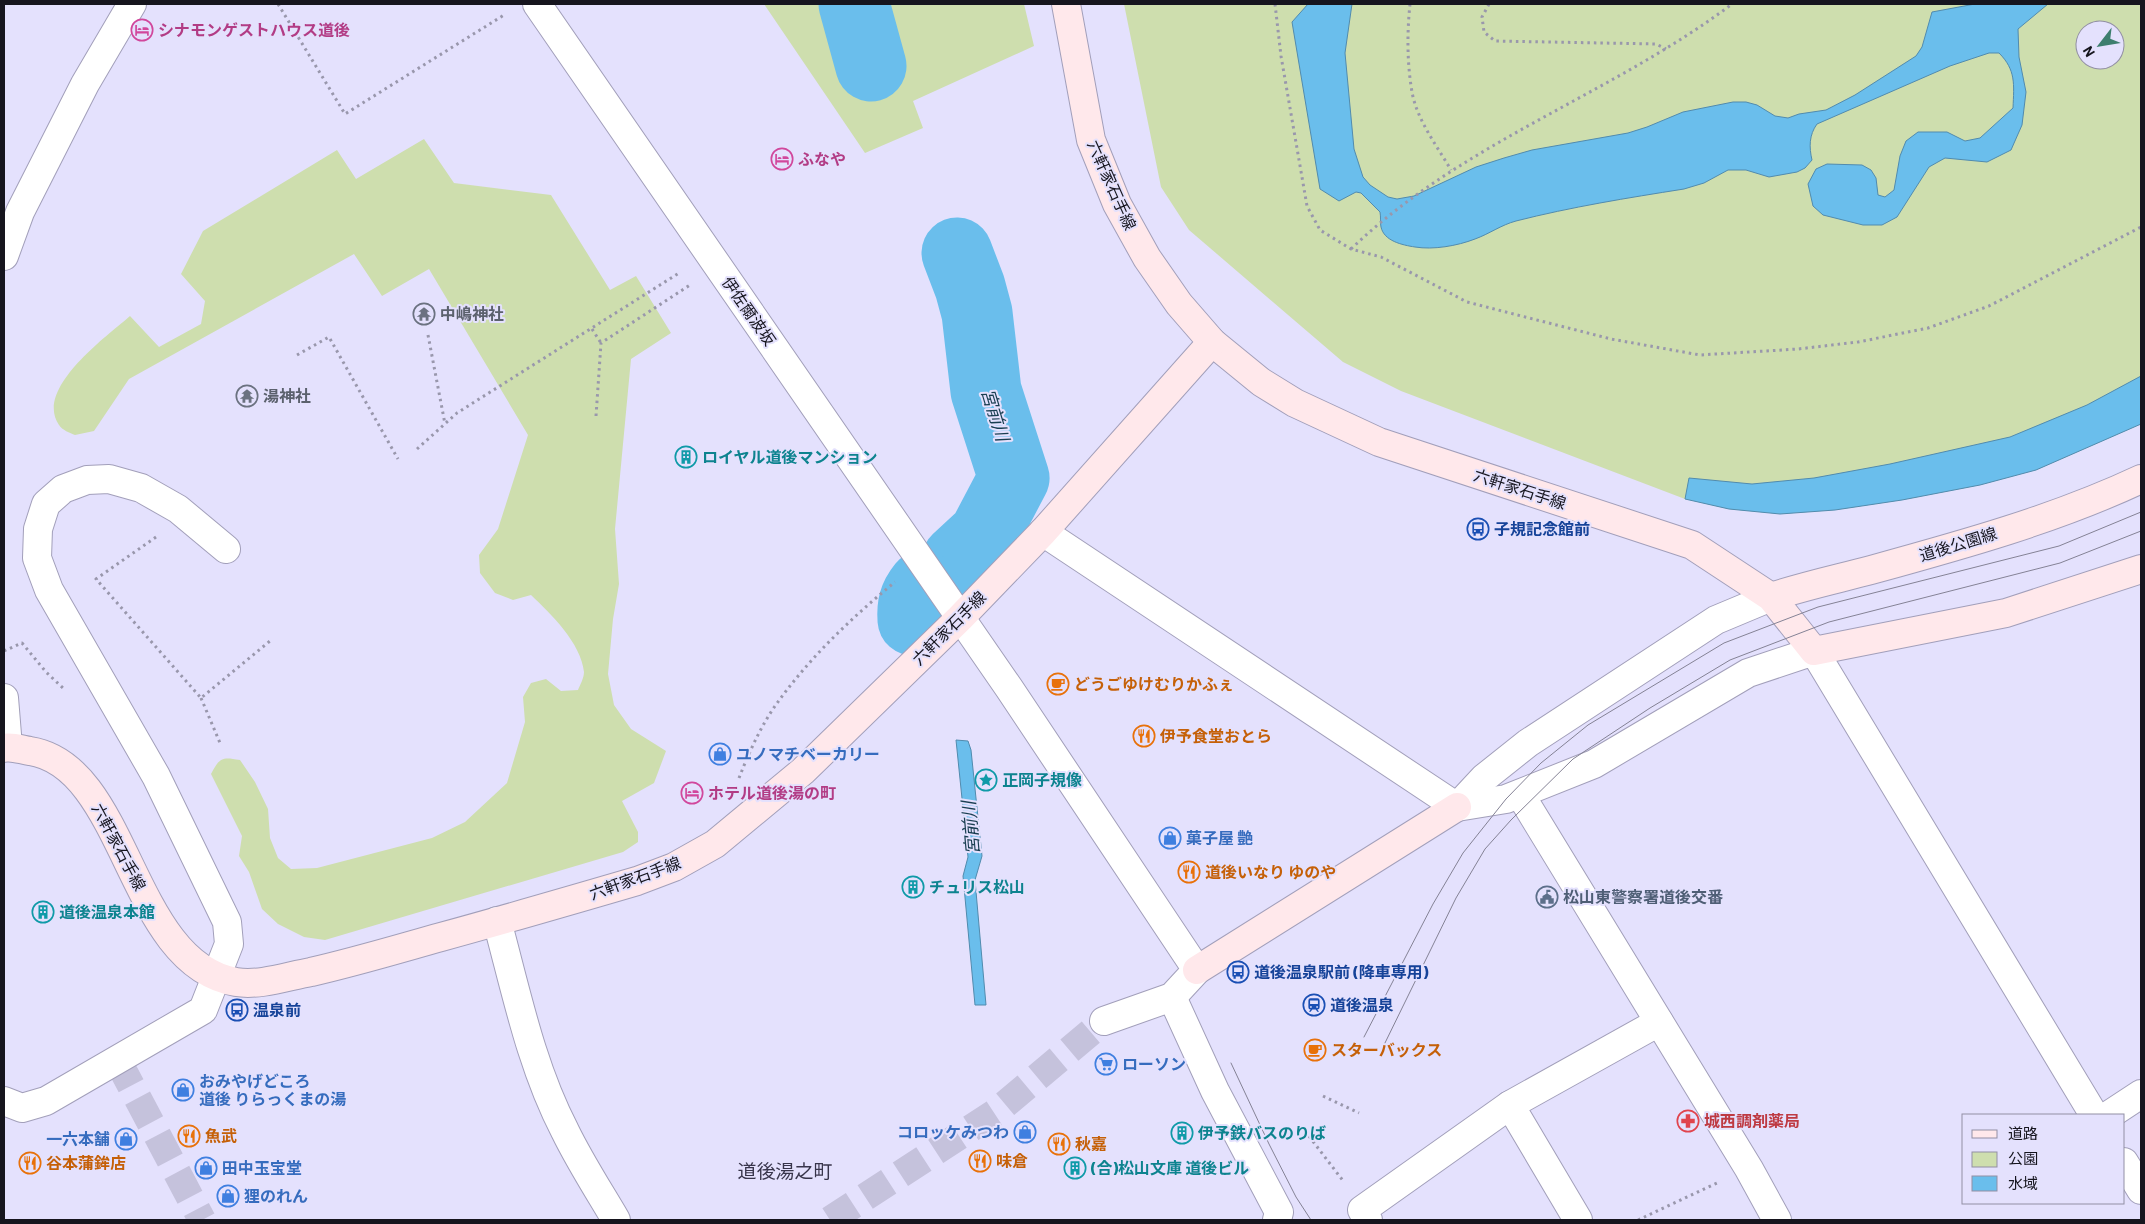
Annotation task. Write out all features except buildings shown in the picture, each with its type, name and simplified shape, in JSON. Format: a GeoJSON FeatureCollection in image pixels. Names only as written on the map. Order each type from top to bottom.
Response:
{"type":"FeatureCollection","features":[{"type":"Feature","properties":{"kind":"main road","name":"六軒家石手線"},"geometry":{"type":"LineString","coordinates":[[1066,4],[1091,140],[1117,204],[1147,258],[1179,304],[1212,342],[1261,382],[1295,404],[1379,442],[1692,545],[1771,597],[1814,651]]}},
{"type":"Feature","properties":{"kind":"main road","name":"六軒家石手線"},"geometry":{"type":"LineString","coordinates":[[6,748],[40,752],[64,764],[80,779],[99,808],[156,915],[176,946],[192,962],[215,976],[237,982],[264,981],[345,965],[637,881],[674,867],[715,844],[804,771],[960,618],[1043,532],[1212,342]]}},
{"type":"Feature","properties":{"kind":"main road","name":"道後公園線"},"geometry":{"type":"LineString","coordinates":[[1771,597],[1816,582],[1868,571],[1998,532],[2097,500],[2141,479]]}},
{"type":"Feature","properties":{"kind":"main road"},"geometry":{"type":"LineString","coordinates":[[1814,651],[2006,613],[2141,569]]}},
{"type":"Feature","properties":{"kind":"main road"},"geometry":{"type":"LineString","coordinates":[[1197,970],[1457,807]]}},
{"type":"Feature","properties":{"kind":"street"},"geometry":{"type":"LineString","coordinates":[[4,256],[20,212],[85,84],[132,4]]}},
{"type":"Feature","properties":{"kind":"street","name":"伊佐爾波坂"},"geometry":{"type":"LineString","coordinates":[[537,4],[922,560],[1197,970]]}},
{"type":"Feature","properties":{"kind":"street"},"geometry":{"type":"LineString","coordinates":[[4,1101],[22,1108],[46,1101],[203,1010],[229,944],[227,922],[156,776],[49,590],[37,558],[38,529],[46,504],[63,488],[87,480],[109,479],[141,488],[178,509],[226,549]]}},
{"type":"Feature","properties":{"kind":"street"},"geometry":{"type":"LineString","coordinates":[[1043,532],[1457,807],[1506,799],[1594,764],[1748,673],[1814,651],[2093,1114]]}},
{"type":"Feature","properties":{"kind":"street"},"geometry":{"type":"LineString","coordinates":[[1457,807],[1484,778],[1528,743],[1716,620],[1771,597]]}},
{"type":"Feature","properties":{"kind":"street"},"geometry":{"type":"LineString","coordinates":[[4,698],[6,748]]}},
{"type":"Feature","properties":{"kind":"street"},"geometry":{"type":"LineString","coordinates":[[1520,794],[1749,1168],[1777,1220]]}},
{"type":"Feature","properties":{"kind":"street"},"geometry":{"type":"LineString","coordinates":[[497,921],[529,1037],[545,1084],[564,1130],[616,1220]]}},
{"type":"Feature","properties":{"kind":"street"},"geometry":{"type":"LineString","coordinates":[[1104,1021],[1172,997],[1197,970]]}},
{"type":"Feature","properties":{"kind":"street"},"geometry":{"type":"LineString","coordinates":[[1172,997],[1215,1091],[1279,1212],[1277,1220]]}},
{"type":"Feature","properties":{"kind":"street"},"geometry":{"type":"LineString","coordinates":[[1365,1215],[1510,1105],[1659,1022]]}},
{"type":"Feature","properties":{"kind":"street"},"geometry":{"type":"LineString","coordinates":[[2111,1114],[2141,1094]]}},
{"type":"Feature","properties":{"kind":"street"},"geometry":{"type":"LineString","coordinates":[[1510,1105],[1578,1220]]}},
{"type":"Feature","properties":{"kind":"street"},"geometry":{"type":"LineString","coordinates":[[2125,1164],[2141,1190]]}},
{"type":"Feature","properties":{"kind":"path"},"geometry":{"type":"LineString","coordinates":[[278,4],[345,114],[505,14]]}},
{"type":"Feature","properties":{"kind":"path"},"geometry":{"type":"LineString","coordinates":[[1275,4],[1281,56],[1307,206],[1320,230],[1351,249],[1381,257],[1467,302],[1611,339],[1700,355],[1798,349],[1850,343],[1928,328],[1989,306],[2141,227]]}},
{"type":"Feature","properties":{"kind":"path"},"geometry":{"type":"LineString","coordinates":[[1410,4],[1407,38],[1412,93],[1426,130],[1451,170]]}},
{"type":"Feature","properties":{"kind":"path"},"geometry":{"type":"LineString","coordinates":[[1489,4],[1482,17],[1484,32],[1495,42],[1656,44],[1667,49]]}},
{"type":"Feature","properties":{"kind":"path"},"geometry":{"type":"LineString","coordinates":[[1351,249],[1401,205],[1451,170],[1667,49],[1732,4]]}},
{"type":"Feature","properties":{"kind":"path"},"geometry":{"type":"LineString","coordinates":[[601,343],[718,267]]}},
{"type":"Feature","properties":{"kind":"path"},"geometry":{"type":"LineString","coordinates":[[417,449],[457,413],[683,270]]}},
{"type":"Feature","properties":{"kind":"path"},"geometry":{"type":"LineString","coordinates":[[592,328],[601,343],[596,416]]}},
{"type":"Feature","properties":{"kind":"path"},"geometry":{"type":"LineString","coordinates":[[428,335],[445,424]]}},
{"type":"Feature","properties":{"kind":"path"},"geometry":{"type":"LineString","coordinates":[[296,355],[329,337],[398,459]]}},
{"type":"Feature","properties":{"kind":"path"},"geometry":{"type":"LineString","coordinates":[[162,533],[96,579],[200,698],[220,743]]}},
{"type":"Feature","properties":{"kind":"path"},"geometry":{"type":"LineString","coordinates":[[739,826],[737,783],[748,754],[772,710],[817,655],[855,617],[922,560]]}},
{"type":"Feature","properties":{"kind":"path"},"geometry":{"type":"LineString","coordinates":[[200,698],[270,641]]}},
{"type":"Feature","properties":{"kind":"path"},"geometry":{"type":"LineString","coordinates":[[4,651],[22,643],[46,672]]}},
{"type":"Feature","properties":{"kind":"path"},"geometry":{"type":"LineString","coordinates":[[1323,1096],[1359,1113]]}},
{"type":"Feature","properties":{"kind":"path"},"geometry":{"type":"LineString","coordinates":[[1305,1131],[1345,1183],[1365,1215]]}},
{"type":"Feature","properties":{"kind":"path"},"geometry":{"type":"LineString","coordinates":[[1638,1220],[1749,1168]]}},
{"type":"Feature","properties":{"kind":"green space"},"geometry":{"type":"Polygon","coordinates":[[[764,4],[1024,4],[1034,46],[913,101],[923,128],[865,153],[764,4]]]}},
{"type":"Feature","properties":{"kind":"green space"},"geometry":{"type":"Polygon","coordinates":[[[1124,4],[2141,4],[2141,424],[2036,470],[1980,485],[1902,500],[1835,510],[1780,514],[1729,509],[1685,499],[1401,391],[1343,362],[1189,230],[1161,187],[1124,4]]]}},
{"type":"Feature","properties":{"kind":"green space"},"geometry":{"type":"Polygon","coordinates":[[[424,139],[454,183],[551,195],[610,290],[636,276],[671,333],[631,359],[615,529],[619,584],[613,619],[608,674],[614,705],[631,729],[666,751],[654,783],[622,801],[638,832],[638,842],[623,852],[325,940],[304,937],[278,924],[262,909],[249,872],[239,856],[242,836],[211,774],[219,761],[225,759],[240,760],[255,782],[268,809],[270,838],[278,858],[291,869],[317,868],[432,838],[465,822],[507,783],[525,722],[523,697],[531,683],[546,679],[561,691],[578,690],[584,672],[582,661],[571,640],[556,620],[531,595],[513,600],[495,593],[480,573],[479,555],[498,529],[528,435],[429,269],[382,296],[354,254],[129,379],[94,431],[75,435],[69,432],[59,425],[54,411],[56,396],[64,380],[76,365],[90,350],[130,316],[159,347],[201,324],[205,301],[181,274],[203,231],[337,150],[356,179],[424,139]]]}},
{"type":"Feature","properties":{"kind":"water"},"geometry":{"type":"Polygon","coordinates":[[[1308,4],[1352,4],[1345,53],[1354,149],[1363,177],[1370,185],[1388,197],[1397,199],[1414,196],[1476,167],[1504,158],[1532,150],[1628,133],[1683,112],[1733,102],[1746,102],[1757,105],[1775,116],[1788,118],[1799,114],[1826,110],[1855,95],[1916,56],[1922,47],[1932,12],[1975,4],[2048,4],[2018,29],[2019,57],[2026,92],[2022,125],[2011,150],[1987,162],[1945,158],[1929,167],[1897,217],[1882,225],[1863,225],[1823,215],[1813,206],[1808,184],[1816,169],[1827,164],[1862,165],[1871,170],[1876,178],[1878,195],[1885,197],[1894,190],[1900,156],[1906,141],[1918,132],[1947,132],[1965,141],[1980,138],[2013,108],[2013,78],[2009,65],[1999,53],[1989,53],[1950,66],[1817,124],[1812,132],[1810,141],[1812,160],[1805,168],[1797,172],[1769,177],[1746,170],[1728,170],[1704,183],[1684,189],[1599,203],[1537,216],[1511,223],[1468,241],[1445,247],[1429,248],[1394,242],[1386,236],[1381,227],[1380,212],[1361,193],[1356,192],[1339,201],[1320,189],[1292,22],[1308,4]]]}},
{"type":"Feature","properties":{"kind":"water"},"geometry":{"type":"Polygon","coordinates":[[[2141,376],[2141,424],[2036,470],[1980,485],[1902,500],[1835,510],[1780,514],[1729,509],[1685,499],[1689,478],[1752,484],[1814,478],[1890,464],[2010,437],[2087,405],[2141,376]]]}},
{"type":"Feature","properties":{"kind":"water","name":"宮前川"},"geometry":{"type":"Polygon","coordinates":[[[956,740],[968,741],[971,750],[982,856],[975,880],[986,1005],[975,1005],[963,876],[968,857],[956,740]]]}},
{"type":"Feature","properties":{"kind":"waterway","name":"宮前川"},"geometry":{"type":"LineString","coordinates":[[854,4],[871,66]]}},
{"type":"Feature","properties":{"kind":"waterway","name":"宮前川"},"geometry":{"type":"LineString","coordinates":[[957,253],[970,287],[977,313],[986,391],[1014,478],[984,535],[957,560]]}},
{"type":"Feature","properties":{"kind":"waterway","name":"宮前川"},"geometry":{"type":"LineString","coordinates":[[913,620],[914,602],[923,586]]}},
{"type":"Feature","properties":{"kind":"tunnel"},"geometry":{"type":"LineString","coordinates":[[830,1220],[996,1112],[1104,1021]]}},
{"type":"Feature","properties":{"kind":"tunnel"},"geometry":{"type":"LineString","coordinates":[[118,1061],[202,1220]]}},
{"type":"Feature","properties":{"kind":"tram line"},"geometry":{"type":"LineString","coordinates":[[1364,1037],[1433,904],[1463,853],[1506,799],[1541,763],[1588,725],[1724,643],[1818,607],[2059,546],[2141,512]]}},
{"type":"Feature","properties":{"kind":"tram line"},"geometry":{"type":"LineString","coordinates":[[1383,1047],[1456,898],[1485,849],[1511,820],[1573,759],[1650,708],[1730,660],[1829,622],[2060,563],[2141,531]]}},
{"type":"Feature","properties":{"kind":"tram line"},"geometry":{"type":"LineString","coordinates":[[1231,1063],[1296,1197],[1311,1220]]}},
{"type":"Feature","properties":{"kind":"place","name":"シナモンゲストハウス道後"},"geometry":{"type":"Point","coordinates":[142,30]}},
{"type":"Feature","properties":{"kind":"place","name":"ふなや"},"geometry":{"type":"Point","coordinates":[782,159]}},
{"type":"Feature","properties":{"kind":"place","name":"中嶋神社"},"geometry":{"type":"Point","coordinates":[424,314]}},
{"type":"Feature","properties":{"kind":"place","name":"湯神社"},"geometry":{"type":"Point","coordinates":[247,396]}},
{"type":"Feature","properties":{"kind":"place","name":"ロイヤル道後マンション"},"geometry":{"type":"Point","coordinates":[686,457]}},
{"type":"Feature","properties":{"kind":"place","name":"子規記念館前"},"geometry":{"type":"Point","coordinates":[1478,529]}},
{"type":"Feature","properties":{"kind":"place","name":"どうごゆけむりかふぇ"},"geometry":{"type":"Point","coordinates":[1058,684]}},
{"type":"Feature","properties":{"kind":"place","name":"伊予食堂おとら"},"geometry":{"type":"Point","coordinates":[1144,736]}},
{"type":"Feature","properties":{"kind":"place","name":"ユノマチベーカリー"},"geometry":{"type":"Point","coordinates":[720,754]}},
{"type":"Feature","properties":{"kind":"place","name":"正岡子規像"},"geometry":{"type":"Point","coordinates":[986,780]}},
{"type":"Feature","properties":{"kind":"place","name":"ホテル道後湯の町"},"geometry":{"type":"Point","coordinates":[692,793]}},
{"type":"Feature","properties":{"kind":"place","name":"菓子屋 艶"},"geometry":{"type":"Point","coordinates":[1170,838]}},
{"type":"Feature","properties":{"kind":"place","name":"道後いなり ゆのや"},"geometry":{"type":"Point","coordinates":[1189,872]}},
{"type":"Feature","properties":{"kind":"place","name":"チュリス松山"},"geometry":{"type":"Point","coordinates":[913,887]}},
{"type":"Feature","properties":{"kind":"place","name":"松山東警察署道後交番"},"geometry":{"type":"Point","coordinates":[1547,897]}},
{"type":"Feature","properties":{"kind":"place","name":"道後温泉本館"},"geometry":{"type":"Point","coordinates":[43,912]}},
{"type":"Feature","properties":{"kind":"place","name":"道後温泉駅前 (降車専用)"},"geometry":{"type":"Point","coordinates":[1238,972]}},
{"type":"Feature","properties":{"kind":"place","name":"道後温泉"},"geometry":{"type":"Point","coordinates":[1314,1005]}},
{"type":"Feature","properties":{"kind":"place","name":"温泉前"},"geometry":{"type":"Point","coordinates":[237,1010]}},
{"type":"Feature","properties":{"kind":"place","name":"スターバックス"},"geometry":{"type":"Point","coordinates":[1315,1050]}},
{"type":"Feature","properties":{"kind":"place","name":"ローソン"},"geometry":{"type":"Point","coordinates":[1106,1064]}},
{"type":"Feature","properties":{"kind":"place","name":"おみやげどころ 道後 りらっくまの湯"},"geometry":{"type":"Point","coordinates":[183,1090]}},
{"type":"Feature","properties":{"kind":"place","name":"城西調剤薬局"},"geometry":{"type":"Point","coordinates":[1688,1121]}},
{"type":"Feature","properties":{"kind":"place","name":"コロッケみつわ"},"geometry":{"type":"Point","coordinates":[1025,1132]}},
{"type":"Feature","properties":{"kind":"place","name":"伊予鉄バスのりば"},"geometry":{"type":"Point","coordinates":[1182,1133]}},
{"type":"Feature","properties":{"kind":"place","name":"魚武"},"geometry":{"type":"Point","coordinates":[189,1136]}},
{"type":"Feature","properties":{"kind":"place","name":"一六本舗"},"geometry":{"type":"Point","coordinates":[126,1139]}},
{"type":"Feature","properties":{"kind":"place","name":"秋嘉"},"geometry":{"type":"Point","coordinates":[1059,1144]}},
{"type":"Feature","properties":{"kind":"place","name":"味倉"},"geometry":{"type":"Point","coordinates":[980,1161]}},
{"type":"Feature","properties":{"kind":"place","name":"谷本蒲鉾店"},"geometry":{"type":"Point","coordinates":[30,1163]}},
{"type":"Feature","properties":{"kind":"place","name":"田中玉宝堂"},"geometry":{"type":"Point","coordinates":[206,1168]}},
{"type":"Feature","properties":{"kind":"place","name":"(合)松山文庫 道後ビル"},"geometry":{"type":"Point","coordinates":[1075,1168]}},
{"type":"Feature","properties":{"kind":"place","name":"狸のれん"},"geometry":{"type":"Point","coordinates":[228,1196]}},
{"type":"Feature","properties":{"kind":"district","name":"道後湯之町"},"geometry":{"type":"Point","coordinates":[785,1171]}}]}
